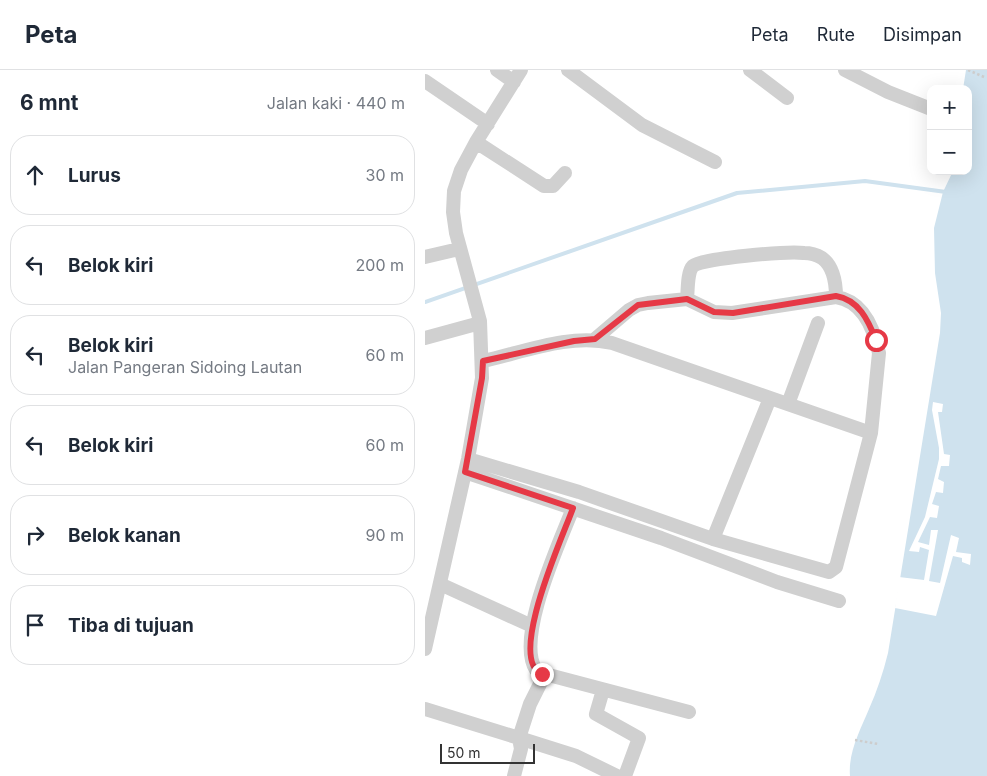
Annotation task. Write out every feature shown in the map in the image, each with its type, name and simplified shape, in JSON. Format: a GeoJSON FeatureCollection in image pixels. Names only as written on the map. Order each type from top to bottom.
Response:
{"type":"FeatureCollection","features":[{"type":"Feature","properties":{"kind":"street"},"geometry":{"type":"LineString","coordinates":[[497,70],[514,82]]}},
{"type":"Feature","properties":{"kind":"street"},"geometry":{"type":"LineString","coordinates":[[425,649],[467,465],[483,361],[480,322],[459,249],[453,212],[454,191],[461,170],[476,142],[521,70]]}},
{"type":"Feature","properties":{"kind":"street"},"geometry":{"type":"LineString","coordinates":[[568,70],[642,125],[715,162]]}},
{"type":"Feature","properties":{"kind":"street"},"geometry":{"type":"LineString","coordinates":[[749,70],[787,98]]}},
{"type":"Feature","properties":{"kind":"street"},"geometry":{"type":"LineString","coordinates":[[845,70],[888,92],[927,107]]}},
{"type":"Feature","properties":{"kind":"street"},"geometry":{"type":"LineString","coordinates":[[425,81],[490,122]]}},
{"type":"Feature","properties":{"kind":"street"},"geometry":{"type":"LineString","coordinates":[[476,142],[544,186],[553,186],[565,173]]}},
{"type":"Feature","properties":{"kind":"street"},"geometry":{"type":"LineString","coordinates":[[425,257],[459,249]]}},
{"type":"Feature","properties":{"kind":"street"},"geometry":{"type":"LineString","coordinates":[[687,299],[690,271],[697,264],[713,260],[802,252],[822,258],[830,268],[835,281],[836,296]]}},
{"type":"Feature","properties":{"kind":"street"},"geometry":{"type":"LineString","coordinates":[[467,465],[579,492],[713,539],[826,572],[833,570],[871,433],[879,362],[876,340],[859,307],[851,300],[836,296],[733,313],[714,312],[687,299],[638,305],[595,339]]}},
{"type":"Feature","properties":{"kind":"street"},"geometry":{"type":"LineString","coordinates":[[425,338],[480,322]]}},
{"type":"Feature","properties":{"kind":"street"},"geometry":{"type":"LineString","coordinates":[[788,404],[818,324]]}},
{"type":"Feature","properties":{"kind":"street"},"geometry":{"type":"LineString","coordinates":[[483,361],[574,341],[595,339],[612,343],[871,433]]}},
{"type":"Feature","properties":{"kind":"street"},"geometry":{"type":"LineString","coordinates":[[713,539],[770,398]]}},
{"type":"Feature","properties":{"kind":"street"},"geometry":{"type":"LineString","coordinates":[[467,465],[573,508],[661,538],[717,561],[839,601]]}},
{"type":"Feature","properties":{"kind":"street"},"geometry":{"type":"LineString","coordinates":[[573,508],[535,609],[531,626],[530,644],[533,664],[536,670],[603,690],[689,712]]}},
{"type":"Feature","properties":{"kind":"street"},"geometry":{"type":"LineString","coordinates":[[440,584],[531,626]]}},
{"type":"Feature","properties":{"kind":"street"},"geometry":{"type":"LineString","coordinates":[[514,776],[521,750],[519,738],[530,704],[545,674]]}},
{"type":"Feature","properties":{"kind":"street"},"geometry":{"type":"LineString","coordinates":[[603,690],[596,714],[639,738],[625,776]]}},
{"type":"Feature","properties":{"kind":"street"},"geometry":{"type":"LineString","coordinates":[[425,709],[576,756],[617,776]]}},
{"type":"Feature","properties":{"kind":"path"},"geometry":{"type":"LineString","coordinates":[[968,70],[984,77]]}},
{"type":"Feature","properties":{"kind":"path"},"geometry":{"type":"LineString","coordinates":[[855,740],[878,744]]}},
{"type":"Feature","properties":{"kind":"water"},"geometry":{"type":"Polygon","coordinates":[[[966,70],[987,70],[987,776],[850,776],[853,750],[877,689],[888,653],[940,333],[941,313],[935,273],[934,228],[943,192],[951,175],[972,175],[972,85],[964,85],[966,70]]]}},
{"type":"Feature","properties":{"kind":"pier"},"geometry":{"type":"Polygon","coordinates":[[[933,402],[943,404],[942,412],[938,412],[944,454],[950,455],[949,466],[941,466],[938,479],[944,482],[943,493],[936,492],[932,504],[939,506],[937,518],[930,517],[918,542],[929,545],[931,530],[938,530],[929,581],[940,583],[951,535],[959,538],[956,552],[971,554],[970,565],[962,562],[962,558],[953,556],[936,616],[895,608],[899,577],[924,580],[929,550],[920,547],[919,552],[909,551],[925,517],[939,459],[939,448],[932,410],[933,402]]]}},
{"type":"Feature","properties":{"kind":"waterway"},"geometry":{"type":"LineString","coordinates":[[425,302],[737,193],[865,181],[946,192]]}},
{"type":"Feature","properties":{"kind":"route"},"geometry":{"type":"LineString","coordinates":[[542,674],[534,668],[531,655],[532,621],[573,508],[539,495],[465,472],[469,459],[483,361],[584,339],[595,339],[629,310],[638,305],[678,299],[687,299],[714,312],[733,313],[836,296],[851,300],[859,307],[871,327],[876,340]]}}]}
